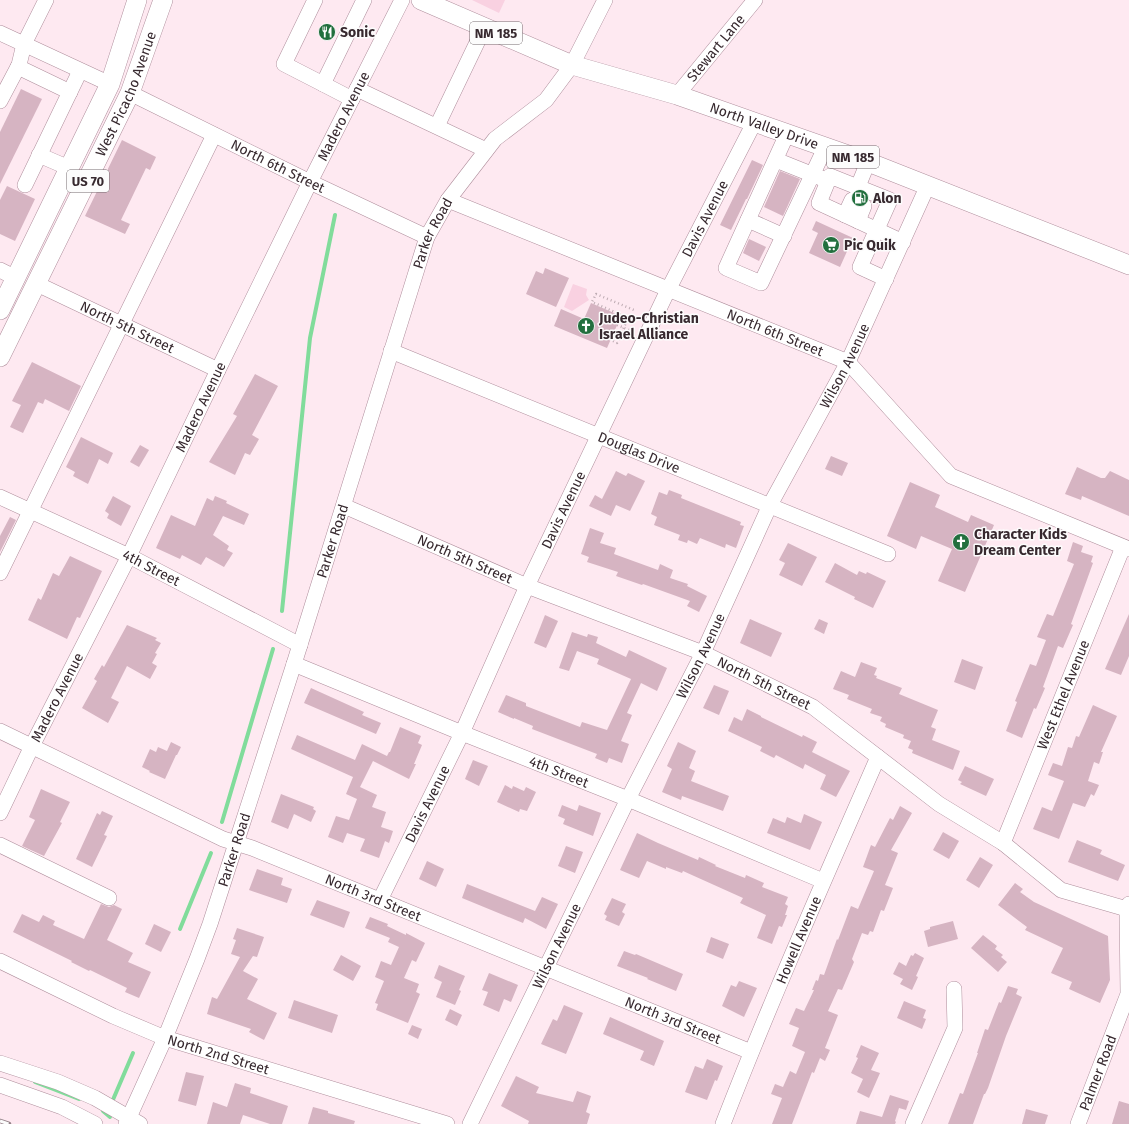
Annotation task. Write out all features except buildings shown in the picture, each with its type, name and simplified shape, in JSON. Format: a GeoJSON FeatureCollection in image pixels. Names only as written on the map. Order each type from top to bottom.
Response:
{"type":"FeatureCollection","features":[{"type":"Feature","properties":{"kind":"main road","name":"West Picacho Avenue"},"geometry":{"type":"LineString","coordinates":[[0,310],[8,274],[69,168],[110,84],[137,0]]}},
{"type":"Feature","properties":{"kind":"main road","name":"West Picacho Avenue"},"geometry":{"type":"LineString","coordinates":[[0,357],[130,93],[164,0]]}},
{"type":"Feature","properties":{"kind":"main road","name":"North Valley Drive"},"geometry":{"type":"LineString","coordinates":[[421,0],[572,65],[677,95],[868,162],[1129,265]]}},
{"type":"Feature","properties":{"kind":"street"},"geometry":{"type":"LineString","coordinates":[[0,101],[18,67],[24,44],[46,0]]}},
{"type":"Feature","properties":{"kind":"street"},"geometry":{"type":"LineString","coordinates":[[315,0],[284,64],[323,84],[355,94],[437,126],[486,150]]}},
{"type":"Feature","properties":{"kind":"street"},"geometry":{"type":"LineString","coordinates":[[323,84],[364,0]]}},
{"type":"Feature","properties":{"kind":"street","name":"Madero Avenue"},"geometry":{"type":"LineString","coordinates":[[0,814],[32,746],[129,556],[310,182],[402,0]]}},
{"type":"Feature","properties":{"kind":"street","name":"Parker Road"},"geometry":{"type":"LineString","coordinates":[[132,1122],[204,940],[294,664],[427,237],[448,200],[495,138],[546,100],[572,65],[605,0]]}},
{"type":"Feature","properties":{"kind":"street","name":"Stewart Lane"},"geometry":{"type":"LineString","coordinates":[[677,95],[755,0]]}},
{"type":"Feature","properties":{"kind":"street"},"geometry":{"type":"LineString","coordinates":[[437,126],[484,28]]}},
{"type":"Feature","properties":{"kind":"street"},"geometry":{"type":"LineString","coordinates":[[0,32],[110,84]]}},
{"type":"Feature","properties":{"kind":"street"},"geometry":{"type":"LineString","coordinates":[[18,67],[70,92]]}},
{"type":"Feature","properties":{"kind":"street"},"geometry":{"type":"LineString","coordinates":[[25,185],[80,71]]}},
{"type":"Feature","properties":{"kind":"street","name":"North 6th Street"},"geometry":{"type":"LineString","coordinates":[[130,93],[310,182],[427,237]]}},
{"type":"Feature","properties":{"kind":"street","name":"Davis Avenue"},"geometry":{"type":"LineString","coordinates":[[380,900],[462,733],[527,586],[668,290],[754,123]]}},
{"type":"Feature","properties":{"kind":"street"},"geometry":{"type":"LineString","coordinates":[[787,134],[726,268],[761,283],[825,148]]}},
{"type":"Feature","properties":{"kind":"street"},"geometry":{"type":"LineString","coordinates":[[0,573],[214,135]]}},
{"type":"Feature","properties":{"kind":"street"},"geometry":{"type":"LineString","coordinates":[[39,155],[69,168]]}},
{"type":"Feature","properties":{"kind":"street"},"geometry":{"type":"LineString","coordinates":[[776,160],[828,180]]}},
{"type":"Feature","properties":{"kind":"street"},"geometry":{"type":"LineString","coordinates":[[851,218],[862,195],[868,162]]}},
{"type":"Feature","properties":{"kind":"street"},"geometry":{"type":"LineString","coordinates":[[886,279],[860,267],[876,230],[890,200],[862,195],[830,176],[819,203],[876,230],[903,242]]}},
{"type":"Feature","properties":{"kind":"street","name":"Wilson Avenue"},"geometry":{"type":"LineString","coordinates":[[470,1124],[628,799],[703,653],[770,505],[848,362],[928,185]]}},
{"type":"Feature","properties":{"kind":"street","name":"North 6th Street"},"geometry":{"type":"LineString","coordinates":[[448,200],[848,362],[951,476],[1126,548]]}},
{"type":"Feature","properties":{"kind":"street"},"geometry":{"type":"LineString","coordinates":[[748,220],[784,236]]}},
{"type":"Feature","properties":{"kind":"street","name":"North 5th Street"},"geometry":{"type":"LineString","coordinates":[[37,284],[218,370]]}},
{"type":"Feature","properties":{"kind":"street","name":"Douglas Drive"},"geometry":{"type":"LineString","coordinates":[[391,351],[888,554]]}},
{"type":"Feature","properties":{"kind":"street","name":"4th Street"},"geometry":{"type":"LineString","coordinates":[[0,497],[129,556],[300,645]]}},
{"type":"Feature","properties":{"kind":"street","name":"North 5th Street"},"geometry":{"type":"LineString","coordinates":[[344,506],[527,586],[703,653],[813,707],[939,804],[1003,843],[1061,890],[1128,907]]}},
{"type":"Feature","properties":{"kind":"street","name":"West Ethel Avenue"},"geometry":{"type":"LineString","coordinates":[[1003,843],[1126,548]]}},
{"type":"Feature","properties":{"kind":"street","name":"4th Street"},"geometry":{"type":"LineString","coordinates":[[294,664],[628,799],[823,881]]}},
{"type":"Feature","properties":{"kind":"street","name":"North 3rd Street"},"geometry":{"type":"LineString","coordinates":[[0,732],[32,746],[223,840],[252,848],[751,1052]]}},
{"type":"Feature","properties":{"kind":"street","name":"Howell Avenue"},"geometry":{"type":"LineString","coordinates":[[722,1124],[823,881],[878,756]]}},
{"type":"Feature","properties":{"kind":"street"},"geometry":{"type":"LineString","coordinates":[[0,845],[109,898]]}},
{"type":"Feature","properties":{"kind":"street","name":"Palmer Road"},"geometry":{"type":"LineString","coordinates":[[1078,1124],[1128,994],[1128,907]]}},
{"type":"Feature","properties":{"kind":"street","name":"North 2nd Street"},"geometry":{"type":"LineString","coordinates":[[0,961],[113,1016],[165,1038],[446,1124]]}},
{"type":"Feature","properties":{"kind":"street"},"geometry":{"type":"LineString","coordinates":[[913,1124],[955,1028],[954,989]]}},
{"type":"Feature","properties":{"kind":"street"},"geometry":{"type":"LineString","coordinates":[[0,1063],[64,1084],[95,1098],[132,1122]]}},
{"type":"Feature","properties":{"kind":"street"},"geometry":{"type":"LineString","coordinates":[[0,1085],[56,1104],[95,1124]]}},
{"type":"Feature","properties":{"kind":"path"},"geometry":{"type":"LineString","coordinates":[[613,341],[617,343],[628,318],[592,302],[596,294],[634,310]]}},
{"type":"Feature","properties":{"kind":"path"},"geometry":{"type":"LineString","coordinates":[[617,325],[638,334]]}},
{"type":"Feature","properties":{"kind":"shaded area"},"geometry":{"type":"Polygon","coordinates":[[[472,0],[505,0],[499,13],[472,0]]]}},
{"type":"Feature","properties":{"kind":"shaded area"},"geometry":{"type":"Polygon","coordinates":[[[573,284],[587,289],[586,295],[589,300],[572,311],[564,307],[573,284]]]}},
{"type":"Feature","properties":{"kind":"waterway"},"geometry":{"type":"LineString","coordinates":[[282,611],[310,338],[335,215]]}},
{"type":"Feature","properties":{"kind":"waterway"},"geometry":{"type":"LineString","coordinates":[[222,822],[273,649]]}},
{"type":"Feature","properties":{"kind":"waterway"},"geometry":{"type":"LineString","coordinates":[[180,929],[211,853]]}},
{"type":"Feature","properties":{"kind":"waterway"},"geometry":{"type":"LineString","coordinates":[[112,1102],[133,1053]]}},
{"type":"Feature","properties":{"kind":"waterway"},"geometry":{"type":"LineString","coordinates":[[35,1082],[79,1099]]}},
{"type":"Feature","properties":{"kind":"waterway"},"geometry":{"type":"LineString","coordinates":[[103,1111],[110,1117]]}},
{"type":"Feature","properties":{"kind":"railway"},"geometry":{"type":"LineString","coordinates":[[0,1121],[9,1124]]}},
{"type":"Feature","properties":{"kind":"place","name":"Sonic"},"geometry":{"type":"Point","coordinates":[327,32]}},
{"type":"Feature","properties":{"kind":"place","name":"Alon"},"geometry":{"type":"Point","coordinates":[860,198]}},
{"type":"Feature","properties":{"kind":"place","name":"Pic Quik"},"geometry":{"type":"Point","coordinates":[831,245]}},
{"type":"Feature","properties":{"kind":"place","name":"Judeo-Christian Israel Alliance"},"geometry":{"type":"Point","coordinates":[586,326]}},
{"type":"Feature","properties":{"kind":"place","name":"Character Kids Dream Center"},"geometry":{"type":"Point","coordinates":[961,542]}}]}
